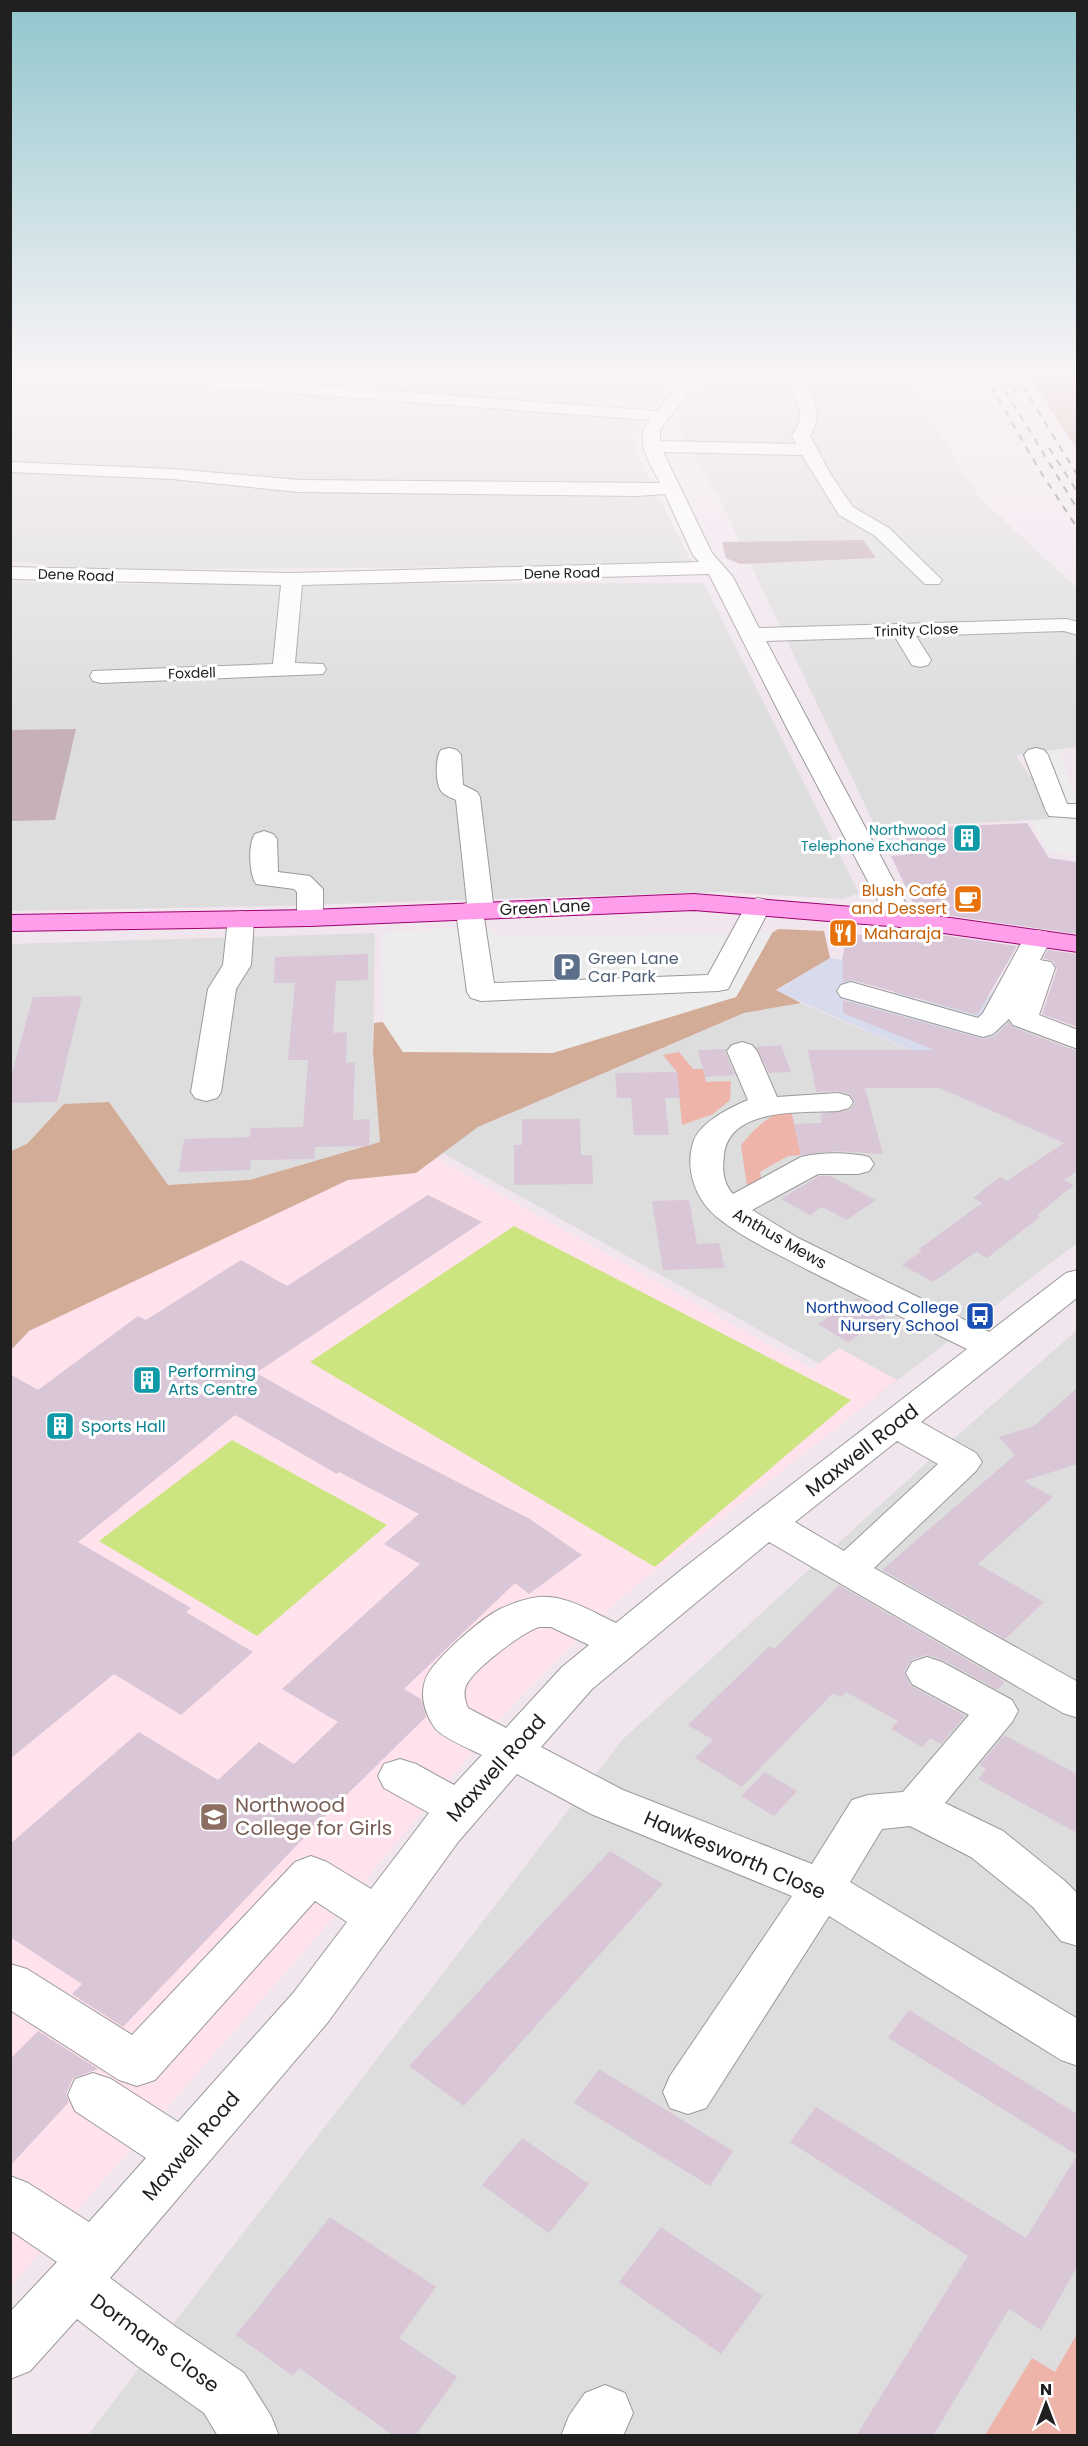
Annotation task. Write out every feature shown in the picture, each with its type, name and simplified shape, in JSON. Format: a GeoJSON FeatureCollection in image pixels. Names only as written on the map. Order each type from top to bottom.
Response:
{"type":"FeatureCollection","features":[{"type":"Feature","properties":{"kind":"main road","name":"Green Lane"},"geometry":{"type":"LineString","coordinates":[[10,923],[310,918],[474,919],[604,904],[694,902],[901,919],[1055,941]]}},
{"type":"Feature","properties":{"kind":"street"},"geometry":{"type":"LineString","coordinates":[[480,488],[637,490],[668,488]]}},
{"type":"Feature","properties":{"kind":"street"},"geometry":{"type":"LineString","coordinates":[[670,488],[703,555],[723,577],[801,732],[901,919]]}},
{"type":"Feature","properties":{"kind":"street"},"geometry":{"type":"LineString","coordinates":[[831,488],[845,510],[880,530],[932,580]]}},
{"type":"Feature","properties":{"kind":"street","name":"Dene Road"},"geometry":{"type":"LineString","coordinates":[[10,573],[292,579],[714,568]]}},
{"type":"Feature","properties":{"kind":"street"},"geometry":{"type":"LineString","coordinates":[[283,670],[292,579]]}},
{"type":"Feature","properties":{"kind":"street","name":"Trinity Close"},"geometry":{"type":"LineString","coordinates":[[753,635],[1066,626],[1077,629]]}},
{"type":"Feature","properties":{"kind":"street"},"geometry":{"type":"LineString","coordinates":[[902,631],[920,660]]}},
{"type":"Feature","properties":{"kind":"street","name":"Foxdell"},"geometry":{"type":"LineString","coordinates":[[101,676],[315,669]]}},
{"type":"Feature","properties":{"kind":"street"},"geometry":{"type":"LineString","coordinates":[[1036,755],[1058,811],[1077,811]]}},
{"type":"Feature","properties":{"kind":"street"},"geometry":{"type":"LineString","coordinates":[[449,756],[452,788],[468,797],[474,919],[481,992],[718,983],[758,906]]}},
{"type":"Feature","properties":{"kind":"street"},"geometry":{"type":"LineString","coordinates":[[264,839],[265,878],[301,882],[310,889],[310,918]]}},
{"type":"Feature","properties":{"kind":"street"},"geometry":{"type":"LineString","coordinates":[[206,1092],[222,989],[237,965],[241,919]]}},
{"type":"Feature","properties":{"kind":"street"},"geometry":{"type":"LineString","coordinates":[[851,991],[983,1028],[995,1018],[1055,941]]}},
{"type":"Feature","properties":{"kind":"street"},"geometry":{"type":"LineString","coordinates":[[1055,941],[1023,1018],[1077,1040]]}},
{"type":"Feature","properties":{"kind":"street"},"geometry":{"type":"LineString","coordinates":[[742,1051],[766,1107]]}},
{"type":"Feature","properties":{"kind":"street","name":"Anthus Mews"},"geometry":{"type":"LineString","coordinates":[[838,1102],[757,1107],[730,1120],[710,1140],[706,1164],[710,1186],[728,1210],[786,1245],[992,1347]]}},
{"type":"Feature","properties":{"kind":"street"},"geometry":{"type":"LineString","coordinates":[[728,1210],[812,1164],[858,1164]]}},
{"type":"Feature","properties":{"kind":"street","name":"Maxwell Road"},"geometry":{"type":"LineString","coordinates":[[10,2352],[84,2270],[311,2007],[459,1809],[577,1678],[1077,1280]]}},
{"type":"Feature","properties":{"kind":"street"},"geometry":{"type":"LineString","coordinates":[[847,1571],[963,1462],[896,1424]]}},
{"type":"Feature","properties":{"kind":"street"},"geometry":{"type":"LineString","coordinates":[[768,1524],[1077,1702]]}},
{"type":"Feature","properties":{"kind":"street","name":"Hawkesworth Close"},"geometry":{"type":"LineString","coordinates":[[620,1642],[556,1612],[537,1612],[514,1620],[477,1648],[446,1679],[443,1699],[451,1719],[607,1802],[822,1888],[1077,2045]]}},
{"type":"Feature","properties":{"kind":"street"},"geometry":{"type":"LineString","coordinates":[[915,1808],[997,1711],[927,1673]]}},
{"type":"Feature","properties":{"kind":"street"},"geometry":{"type":"LineString","coordinates":[[400,1776],[459,1809]]}},
{"type":"Feature","properties":{"kind":"street"},"geometry":{"type":"LineString","coordinates":[[688,2092],[822,1888],[868,1813],[915,1808],[987,1844],[1048,1894],[1077,1927]]}},
{"type":"Feature","properties":{"kind":"street"},"geometry":{"type":"LineString","coordinates":[[10,1984],[137,2064],[311,1875],[377,1917]]}},
{"type":"Feature","properties":{"kind":"street"},"geometry":{"type":"LineString","coordinates":[[93,2095],[183,2154]]}},
{"type":"Feature","properties":{"kind":"street","name":"Dormans Close"},"geometry":{"type":"LineString","coordinates":[[10,2200],[84,2270],[156,2346],[224,2393],[251,2436]]}},
{"type":"Feature","properties":{"kind":"shaded area"},"geometry":{"type":"Polygon","coordinates":[[[11,488],[654,488],[693,565],[88,570],[11,561],[11,488]]]}},
{"type":"Feature","properties":{"kind":"shaded area"},"geometry":{"type":"Polygon","coordinates":[[[713,488],[973,488],[978,496],[1077,588],[1077,747],[1016,755],[1029,776],[1033,777],[1038,785],[1045,812],[1050,819],[876,828],[713,488]]]}},
{"type":"Feature","properties":{"kind":"shaded area"},"geometry":{"type":"Polygon","coordinates":[[[863,540],[876,558],[740,564],[726,558],[722,542],[863,540]]]}},
{"type":"Feature","properties":{"kind":"shaded area"},"geometry":{"type":"Polygon","coordinates":[[[11,581],[88,584],[704,583],[859,893],[843,899],[719,892],[273,906],[11,911],[11,581]]]}},
{"type":"Feature","properties":{"kind":"shaded area"},"geometry":{"type":"Polygon","coordinates":[[[76,729],[55,820],[11,821],[11,730],[76,729]]]}},
{"type":"Feature","properties":{"kind":"shaded area"},"geometry":{"type":"Polygon","coordinates":[[[1060,749],[1077,798],[1077,855],[1048,851],[1031,821],[1053,819],[1041,786],[1024,755],[1060,749]]]}},
{"type":"Feature","properties":{"kind":"shaded area","name":"Green Lane Car Park"},"geometry":{"type":"Polygon","coordinates":[[[485,926],[498,937],[772,933],[736,997],[553,1053],[403,1052],[383,1022],[381,933],[485,926]]]}},
{"type":"Feature","properties":{"kind":"shaded area"},"geometry":{"type":"Polygon","coordinates":[[[778,929],[824,931],[830,958],[776,990],[801,1003],[744,1013],[478,1127],[416,1173],[348,1180],[29,1331],[11,1350],[11,1151],[27,1144],[64,1104],[109,1102],[168,1185],[250,1180],[380,1142],[373,1052],[374,1023],[383,1022],[403,1052],[736,997],[772,933],[778,929]]]}},
{"type":"Feature","properties":{"kind":"shaded area"},"geometry":{"type":"Polygon","coordinates":[[[375,933],[373,1052],[380,1142],[11,1304],[10,944],[375,933]]]}},
{"type":"Feature","properties":{"kind":"shaded area"},"geometry":{"type":"Polygon","coordinates":[[[830,958],[842,960],[843,971],[859,972],[856,986],[893,994],[901,985],[919,989],[914,999],[970,1011],[1006,981],[1040,985],[1028,1031],[970,1076],[776,991],[830,958]]]}},
{"type":"Feature","properties":{"kind":"shaded area"},"geometry":{"type":"Polygon","coordinates":[[[801,1003],[970,1076],[1028,1031],[1077,1050],[1077,1243],[877,1396],[432,1147],[744,1013],[801,1003]]]}},
{"type":"Feature","properties":{"kind":"shaded area"},"geometry":{"type":"Polygon","coordinates":[[[679,1052],[693,1069],[703,1069],[706,1082],[731,1081],[730,1100],[713,1114],[682,1125],[677,1072],[663,1055],[679,1052]]]}},
{"type":"Feature","properties":{"kind":"shaded area"},"geometry":{"type":"Polygon","coordinates":[[[791,1110],[801,1155],[788,1156],[760,1172],[762,1182],[748,1193],[741,1145],[769,1118],[791,1110]]]}},
{"type":"Feature","properties":{"kind":"shaded area","name":"Northwood College for Girls"},"geometry":{"type":"Polygon","coordinates":[[[423,1151],[812,1369],[839,1348],[897,1380],[623,1596],[544,1672],[502,1717],[335,1916],[11,2286],[11,1351],[84,1275],[423,1151]]]}},
{"type":"Feature","properties":{"kind":"shaded area"},"geometry":{"type":"Polygon","coordinates":[[[1077,1330],[1077,2435],[87,2436],[623,1739],[924,1465],[1077,1330]]]}},
{"type":"Feature","properties":{"kind":"shaded area"},"geometry":{"type":"Polygon","coordinates":[[[1077,2334],[1077,2435],[985,2435],[1032,2358],[1055,2372],[1077,2334]]]}},
{"type":"Feature","properties":{"kind":"green space"},"geometry":{"type":"Polygon","coordinates":[[[514,1226],[851,1400],[655,1567],[310,1362],[514,1226]]]}},
{"type":"Feature","properties":{"kind":"green space"},"geometry":{"type":"Polygon","coordinates":[[[232,1440],[387,1525],[257,1636],[99,1541],[232,1440]]]}},
{"type":"Feature","properties":{"kind":"building"},"geometry":{"type":"Polygon","coordinates":[[[1027,823],[1049,858],[1077,862],[1077,934],[917,911],[891,856],[906,855],[893,829],[1027,823]]]}},
{"type":"Feature","properties":{"kind":"building"},"geometry":{"type":"Polygon","coordinates":[[[847,933],[932,944],[927,933],[1017,946],[977,1015],[852,980],[843,982],[842,960],[847,933]]]}},
{"type":"Feature","properties":{"kind":"building"},"geometry":{"type":"Polygon","coordinates":[[[1048,950],[1077,954],[1077,1027],[1042,1014],[1057,969],[1053,961],[1043,958],[1048,950]]]}},
{"type":"Feature","properties":{"kind":"building"},"geometry":{"type":"Polygon","coordinates":[[[368,954],[368,980],[336,981],[333,1033],[347,1032],[346,1063],[355,1062],[353,1120],[370,1119],[369,1146],[315,1147],[314,1159],[251,1160],[250,1170],[179,1172],[184,1139],[250,1137],[251,1128],[303,1127],[308,1060],[288,1060],[295,983],[274,983],[275,957],[368,954]]]}},
{"type":"Feature","properties":{"kind":"building"},"geometry":{"type":"Polygon","coordinates":[[[82,996],[57,1102],[10,1103],[10,1080],[33,997],[82,996]]]}},
{"type":"Feature","properties":{"kind":"building"},"geometry":{"type":"Polygon","coordinates":[[[843,1000],[982,1039],[995,1036],[1009,1022],[1012,1027],[1077,1051],[1077,1171],[1064,1180],[1074,1185],[1037,1215],[1040,1217],[987,1258],[976,1252],[933,1282],[902,1265],[922,1251],[919,1249],[982,1203],[973,1198],[1000,1177],[1007,1181],[1064,1143],[940,1088],[865,1088],[883,1154],[835,1151],[801,1155],[794,1124],[822,1123],[820,1114],[850,1110],[855,1103],[850,1094],[838,1091],[816,1092],[808,1050],[934,1050],[843,1013],[843,1000]]]}},
{"type":"Feature","properties":{"kind":"building"},"geometry":{"type":"Polygon","coordinates":[[[781,1045],[791,1072],[769,1073],[756,1047],[781,1045]]]}},
{"type":"Feature","properties":{"kind":"building"},"geometry":{"type":"Polygon","coordinates":[[[726,1049],[725,1052],[735,1075],[705,1077],[698,1050],[726,1049]]]}},
{"type":"Feature","properties":{"kind":"building"},"geometry":{"type":"Polygon","coordinates":[[[677,1072],[680,1098],[665,1098],[669,1135],[634,1135],[631,1098],[617,1098],[615,1073],[677,1072]]]}},
{"type":"Feature","properties":{"kind":"building"},"geometry":{"type":"Polygon","coordinates":[[[522,1119],[580,1119],[581,1155],[592,1155],[593,1184],[514,1185],[514,1145],[522,1145],[522,1119]]]}},
{"type":"Feature","properties":{"kind":"building"},"geometry":{"type":"Polygon","coordinates":[[[819,1176],[830,1176],[876,1200],[847,1220],[822,1207],[810,1215],[781,1199],[819,1176]]]}},
{"type":"Feature","properties":{"kind":"building"},"geometry":{"type":"Polygon","coordinates":[[[428,1195],[482,1222],[256,1373],[389,1447],[530,1519],[582,1555],[529,1594],[515,1583],[404,1689],[421,1699],[426,1717],[321,1820],[123,2027],[72,1994],[82,1984],[10,1937],[10,1844],[139,1732],[218,1780],[259,1742],[294,1764],[338,1722],[282,1689],[420,1564],[384,1544],[419,1514],[339,1472],[337,1474],[235,1415],[78,1542],[191,1608],[186,1612],[253,1652],[181,1715],[114,1674],[10,1759],[10,1374],[38,1390],[138,1316],[146,1320],[241,1260],[287,1286],[428,1195]]]}},
{"type":"Feature","properties":{"kind":"building"},"geometry":{"type":"Polygon","coordinates":[[[689,1200],[697,1244],[719,1243],[725,1268],[663,1270],[652,1201],[689,1200]]]}},
{"type":"Feature","properties":{"kind":"building"},"geometry":{"type":"Polygon","coordinates":[[[857,1298],[887,1315],[848,1342],[818,1324],[857,1298]]]}},
{"type":"Feature","properties":{"kind":"building"},"geometry":{"type":"Polygon","coordinates":[[[1077,1388],[1077,1464],[1024,1481],[1053,1497],[978,1564],[1044,1602],[1005,1639],[882,1570],[1015,1455],[999,1437],[1034,1426],[1077,1388]]]}},
{"type":"Feature","properties":{"kind":"building"},"geometry":{"type":"Polygon","coordinates":[[[839,1585],[1005,1682],[998,1690],[943,1660],[926,1655],[911,1660],[904,1672],[910,1685],[965,1716],[941,1744],[930,1738],[922,1747],[891,1729],[898,1721],[846,1692],[841,1697],[833,1693],[742,1787],[695,1758],[713,1740],[688,1725],[769,1646],[774,1649],[839,1585]]]}},
{"type":"Feature","properties":{"kind":"building"},"geometry":{"type":"Polygon","coordinates":[[[1004,1735],[1077,1774],[1077,1833],[978,1779],[986,1769],[979,1765],[1004,1735]]]}},
{"type":"Feature","properties":{"kind":"building"},"geometry":{"type":"Polygon","coordinates":[[[765,1772],[797,1791],[774,1816],[741,1796],[765,1772]]]}},
{"type":"Feature","properties":{"kind":"building"},"geometry":{"type":"Polygon","coordinates":[[[610,1851],[663,1884],[464,2106],[409,2066],[610,1851]]]}},
{"type":"Feature","properties":{"kind":"building"},"geometry":{"type":"Polygon","coordinates":[[[909,2010],[1077,2114],[1077,2155],[888,2038],[909,2010]]]}},
{"type":"Feature","properties":{"kind":"building"},"geometry":{"type":"Polygon","coordinates":[[[38,2031],[98,2069],[73,2078],[66,2094],[69,2102],[10,2166],[10,2059],[38,2031]]]}},
{"type":"Feature","properties":{"kind":"building"},"geometry":{"type":"Polygon","coordinates":[[[599,2069],[733,2151],[710,2186],[574,2103],[599,2069]]]}},
{"type":"Feature","properties":{"kind":"building"},"geometry":{"type":"Polygon","coordinates":[[[816,2107],[1026,2238],[1077,2155],[1077,2267],[1041,2330],[1009,2309],[933,2436],[856,2436],[968,2256],[790,2142],[816,2107]]]}},
{"type":"Feature","properties":{"kind":"building"},"geometry":{"type":"Polygon","coordinates":[[[522,2138],[589,2184],[549,2233],[482,2185],[522,2138]]]}},
{"type":"Feature","properties":{"kind":"building"},"geometry":{"type":"Polygon","coordinates":[[[330,2217],[436,2287],[399,2338],[457,2377],[415,2436],[394,2436],[299,2368],[293,2376],[236,2335],[330,2217]]]}},
{"type":"Feature","properties":{"kind":"building"},"geometry":{"type":"Polygon","coordinates":[[[661,2227],[763,2296],[721,2354],[619,2282],[661,2227]]]}},
{"type":"Feature","properties":{"kind":"railway"},"geometry":{"type":"LineString","coordinates":[[1051,488],[1078,529]]}},
{"type":"Feature","properties":{"kind":"railway"},"geometry":{"type":"LineString","coordinates":[[1065,488],[1078,510]]}},
{"type":"Feature","properties":{"kind":"railway"},"geometry":{"type":"LineString","coordinates":[[1075,488],[1078,493]]}},
{"type":"Feature","properties":{"kind":"place","name":"Northwood Telephone Exchange"},"geometry":{"type":"Point","coordinates":[967,838]}},
{"type":"Feature","properties":{"kind":"place","name":"Blush Café and Dessert"},"geometry":{"type":"Point","coordinates":[968,899]}},
{"type":"Feature","properties":{"kind":"place","name":"Maharaja"},"geometry":{"type":"Point","coordinates":[843,933]}},
{"type":"Feature","properties":{"kind":"place","name":"Green Lane Car Park"},"geometry":{"type":"Point","coordinates":[567,967]}},
{"type":"Feature","properties":{"kind":"place","name":"Northwood College Nursery School"},"geometry":{"type":"Point","coordinates":[980,1316]}},
{"type":"Feature","properties":{"kind":"place","name":"Performing Arts Centre"},"geometry":{"type":"Point","coordinates":[147,1380]}},
{"type":"Feature","properties":{"kind":"place","name":"Sports Hall"},"geometry":{"type":"Point","coordinates":[60,1426]}},
{"type":"Feature","properties":{"kind":"place","name":"Northwood College for Girls"},"geometry":{"type":"Point","coordinates":[214,1817]}}]}
